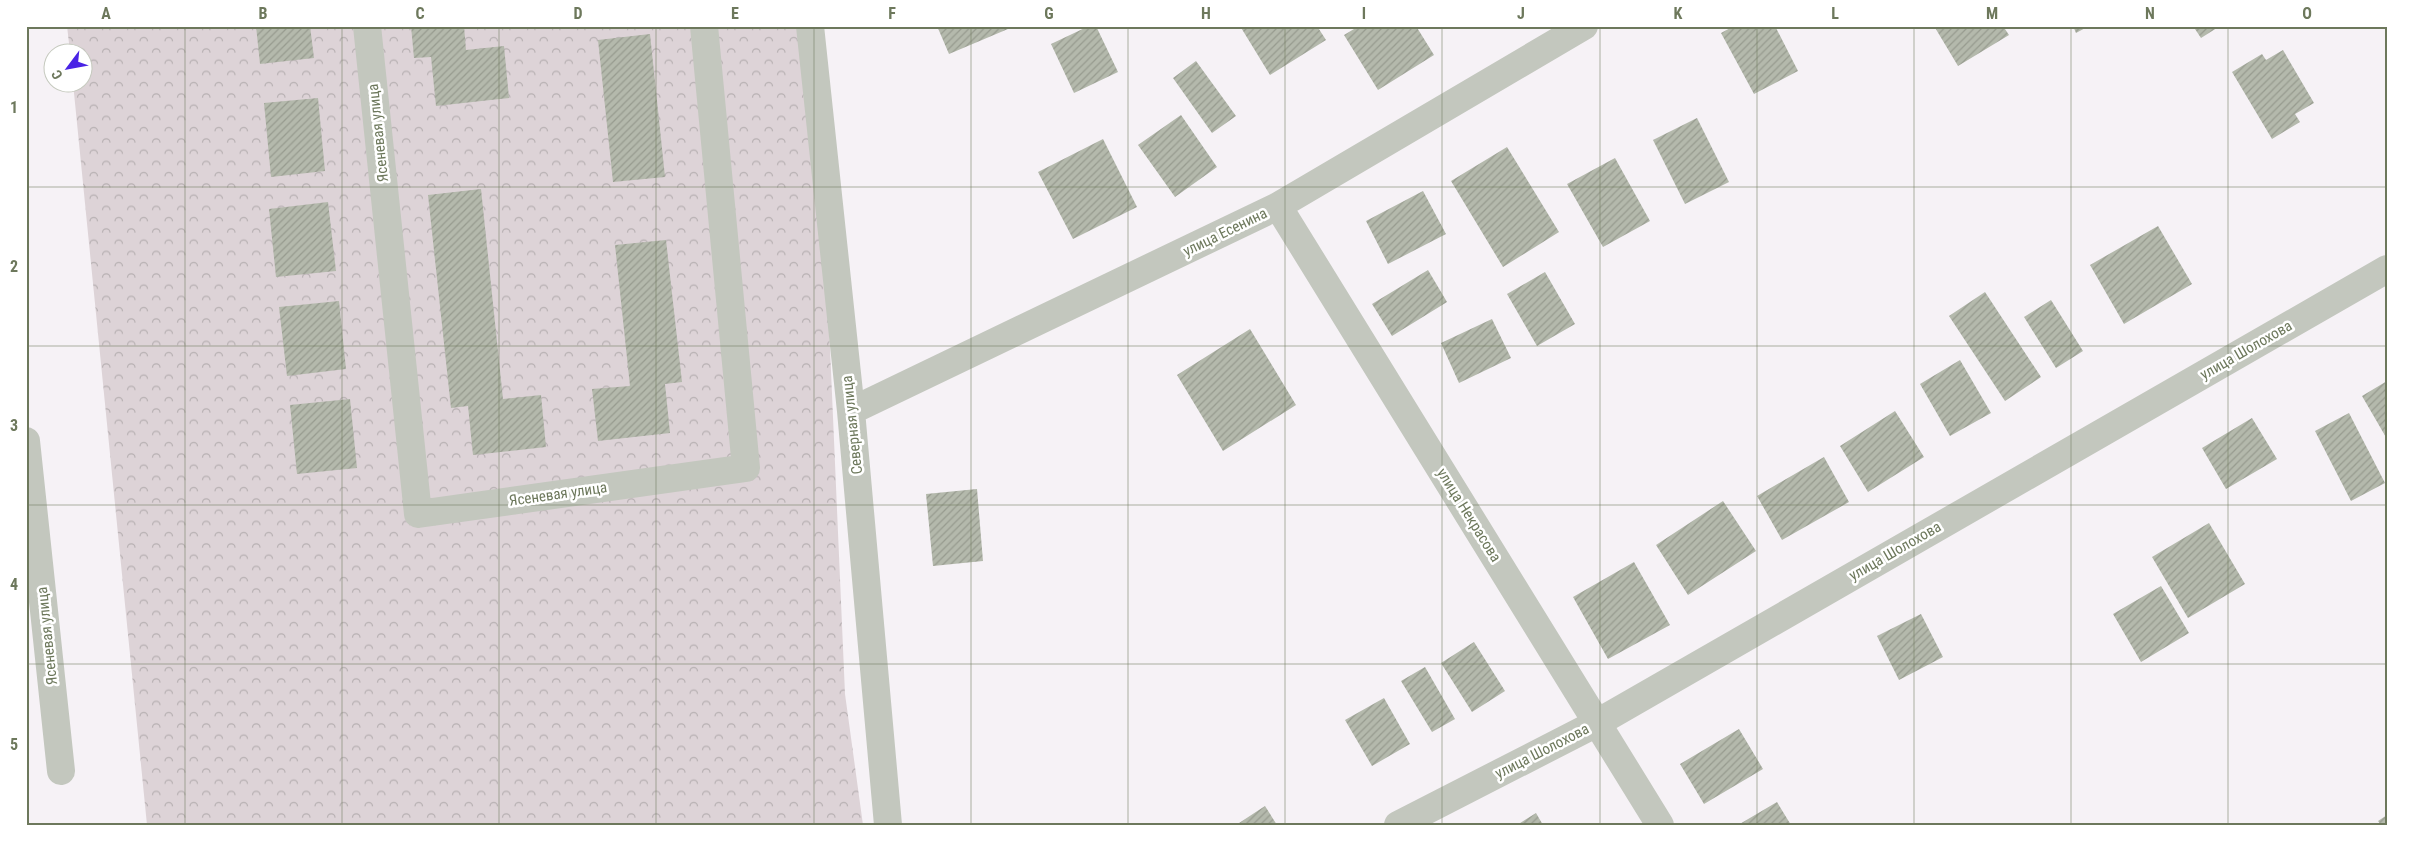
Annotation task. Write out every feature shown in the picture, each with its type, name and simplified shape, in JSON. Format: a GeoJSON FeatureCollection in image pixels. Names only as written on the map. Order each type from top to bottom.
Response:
{"type":"FeatureCollection","features":[{"type":"Feature","properties":{"kind":"street","name":"Ясеневая улица"},"geometry":{"type":"LineString","coordinates":[[367,26],[418,514],[746,468],[704,26]]}},
{"type":"Feature","properties":{"kind":"street","name":"Северная улица"},"geometry":{"type":"LineString","coordinates":[[810,26],[852,411],[888,825]]}},
{"type":"Feature","properties":{"kind":"street","name":"улица Есенина"},"geometry":{"type":"LineString","coordinates":[[852,411],[1278,206],[1584,26]]}},
{"type":"Feature","properties":{"kind":"street","name":"улица Некрасова"},"geometry":{"type":"LineString","coordinates":[[1278,206],[1660,825]]}},
{"type":"Feature","properties":{"kind":"street","name":"улица Шолохова"},"geometry":{"type":"LineString","coordinates":[[1398,825],[1597,723],[2387,269]]}},
{"type":"Feature","properties":{"kind":"street","name":"Ясеневая улица"},"geometry":{"type":"LineString","coordinates":[[26,441],[61,771]]}},
{"type":"Feature","properties":{"kind":"green space"},"geometry":{"type":"Polygon","coordinates":[[[67,26],[812,26],[820,117],[845,694],[863,825],[147,825],[74,92],[92,92],[92,42],[69,42],[67,26]]]}},
{"type":"Feature","properties":{"kind":"building"},"geometry":{"type":"Polygon","coordinates":[[[256,26],[310,26],[314,58],[260,64],[256,26]]]}},
{"type":"Feature","properties":{"kind":"building"},"geometry":{"type":"Polygon","coordinates":[[[411,26],[464,26],[466,50],[504,46],[509,98],[436,106],[431,57],[414,58],[411,26]]]}},
{"type":"Feature","properties":{"kind":"building"},"geometry":{"type":"Polygon","coordinates":[[[937,26],[1015,26],[949,54],[937,26]]]}},
{"type":"Feature","properties":{"kind":"building"},"geometry":{"type":"Polygon","coordinates":[[[1089,26],[1096,26],[1118,72],[1074,93],[1051,44],[1089,26]]]}},
{"type":"Feature","properties":{"kind":"building"},"geometry":{"type":"Polygon","coordinates":[[[1240,26],[1317,26],[1326,40],[1270,75],[1240,26]]]}},
{"type":"Feature","properties":{"kind":"building"},"geometry":{"type":"Polygon","coordinates":[[[1359,26],[1416,26],[1434,55],[1378,90],[1344,35],[1359,26]]]}},
{"type":"Feature","properties":{"kind":"building"},"geometry":{"type":"Polygon","coordinates":[[[1734,26],[1775,26],[1798,71],[1754,94],[1721,33],[1734,26]]]}},
{"type":"Feature","properties":{"kind":"building"},"geometry":{"type":"Polygon","coordinates":[[[1934,26],[2003,26],[2009,35],[1958,66],[1934,26]]]}},
{"type":"Feature","properties":{"kind":"building"},"geometry":{"type":"Polygon","coordinates":[[[2073,26],[2089,26],[2076,33],[2073,26]]]}},
{"type":"Feature","properties":{"kind":"building"},"geometry":{"type":"Polygon","coordinates":[[[2193,26],[2220,26],[2201,38],[2193,26]]]}},
{"type":"Feature","properties":{"kind":"building"},"geometry":{"type":"Polygon","coordinates":[[[650,34],[665,177],[613,182],[598,40],[650,34]]]}},
{"type":"Feature","properties":{"kind":"building"},"geometry":{"type":"Polygon","coordinates":[[[2283,50],[2314,103],[2295,114],[2300,122],[2272,139],[2232,72],[2262,54],[2266,60],[2283,50]]]}},
{"type":"Feature","properties":{"kind":"building"},"geometry":{"type":"Polygon","coordinates":[[[1196,61],[1236,116],[1212,133],[1173,78],[1196,61]]]}},
{"type":"Feature","properties":{"kind":"building"},"geometry":{"type":"Polygon","coordinates":[[[318,98],[325,171],[271,177],[264,103],[318,98]]]}},
{"type":"Feature","properties":{"kind":"building"},"geometry":{"type":"Polygon","coordinates":[[[1181,115],[1217,167],[1175,197],[1138,145],[1181,115]]]}},
{"type":"Feature","properties":{"kind":"building"},"geometry":{"type":"Polygon","coordinates":[[[1697,118],[1729,182],[1685,204],[1653,140],[1697,118]]]}},
{"type":"Feature","properties":{"kind":"building"},"geometry":{"type":"Polygon","coordinates":[[[1103,139],[1137,207],[1073,239],[1038,172],[1103,139]]]}},
{"type":"Feature","properties":{"kind":"building"},"geometry":{"type":"Polygon","coordinates":[[[1507,147],[1559,232],[1503,267],[1451,181],[1507,147]]]}},
{"type":"Feature","properties":{"kind":"building"},"geometry":{"type":"Polygon","coordinates":[[[1615,158],[1650,221],[1603,247],[1567,184],[1615,158]]]}},
{"type":"Feature","properties":{"kind":"building"},"geometry":{"type":"Polygon","coordinates":[[[481,189],[503,399],[541,395],[546,447],[473,455],[468,406],[451,408],[428,195],[481,189]]]}},
{"type":"Feature","properties":{"kind":"building"},"geometry":{"type":"Polygon","coordinates":[[[1423,191],[1446,234],[1388,264],[1366,221],[1423,191]]]}},
{"type":"Feature","properties":{"kind":"building"},"geometry":{"type":"Polygon","coordinates":[[[328,202],[336,271],[276,277],[269,209],[328,202]]]}},
{"type":"Feature","properties":{"kind":"building"},"geometry":{"type":"Polygon","coordinates":[[[2158,226],[2192,284],[2124,324],[2090,265],[2158,226]]]}},
{"type":"Feature","properties":{"kind":"building"},"geometry":{"type":"Polygon","coordinates":[[[666,240],[682,382],[665,384],[670,433],[598,441],[592,389],[630,386],[615,245],[666,240]]]}},
{"type":"Feature","properties":{"kind":"building"},"geometry":{"type":"Polygon","coordinates":[[[1428,270],[1447,302],[1392,336],[1372,304],[1428,270]]]}},
{"type":"Feature","properties":{"kind":"building"},"geometry":{"type":"Polygon","coordinates":[[[1545,272],[1575,324],[1537,346],[1507,294],[1545,272]]]}},
{"type":"Feature","properties":{"kind":"building"},"geometry":{"type":"Polygon","coordinates":[[[1985,292],[2041,377],[2005,401],[1949,316],[1985,292]]]}},
{"type":"Feature","properties":{"kind":"building"},"geometry":{"type":"Polygon","coordinates":[[[2051,300],[2083,351],[2056,368],[2024,317],[2051,300]]]}},
{"type":"Feature","properties":{"kind":"building"},"geometry":{"type":"Polygon","coordinates":[[[339,301],[346,369],[287,376],[279,307],[339,301]]]}},
{"type":"Feature","properties":{"kind":"building"},"geometry":{"type":"Polygon","coordinates":[[[1492,319],[1511,358],[1459,383],[1441,343],[1492,319]]]}},
{"type":"Feature","properties":{"kind":"building"},"geometry":{"type":"Polygon","coordinates":[[[1250,329],[1296,405],[1223,451],[1177,375],[1250,329]]]}},
{"type":"Feature","properties":{"kind":"building"},"geometry":{"type":"Polygon","coordinates":[[[1960,360],[1991,413],[1950,436],[1920,384],[1960,360]]]}},
{"type":"Feature","properties":{"kind":"building"},"geometry":{"type":"Polygon","coordinates":[[[2387,381],[2387,439],[2362,396],[2387,381]]]}},
{"type":"Feature","properties":{"kind":"building"},"geometry":{"type":"Polygon","coordinates":[[[350,399],[357,468],[297,474],[290,405],[350,399]]]}},
{"type":"Feature","properties":{"kind":"building"},"geometry":{"type":"Polygon","coordinates":[[[1895,411],[1924,457],[1868,492],[1840,446],[1895,411]]]}},
{"type":"Feature","properties":{"kind":"building"},"geometry":{"type":"Polygon","coordinates":[[[2349,413],[2385,483],[2351,501],[2315,431],[2349,413]]]}},
{"type":"Feature","properties":{"kind":"building"},"geometry":{"type":"Polygon","coordinates":[[[2252,418],[2277,459],[2226,489],[2202,448],[2252,418]]]}},
{"type":"Feature","properties":{"kind":"building"},"geometry":{"type":"Polygon","coordinates":[[[1824,457],[1849,502],[1782,540],[1757,496],[1824,457]]]}},
{"type":"Feature","properties":{"kind":"building"},"geometry":{"type":"Polygon","coordinates":[[[977,489],[983,561],[933,566],[926,494],[977,489]]]}},
{"type":"Feature","properties":{"kind":"building"},"geometry":{"type":"Polygon","coordinates":[[[1723,501],[1756,551],[1688,595],[1656,545],[1723,501]]]}},
{"type":"Feature","properties":{"kind":"building"},"geometry":{"type":"Polygon","coordinates":[[[2209,523],[2245,584],[2188,618],[2152,557],[2209,523]]]}},
{"type":"Feature","properties":{"kind":"building"},"geometry":{"type":"Polygon","coordinates":[[[1634,562],[1670,625],[1608,659],[1573,597],[1634,562]]]}},
{"type":"Feature","properties":{"kind":"building"},"geometry":{"type":"Polygon","coordinates":[[[2161,586],[2189,633],[2141,662],[2113,614],[2161,586]]]}},
{"type":"Feature","properties":{"kind":"building"},"geometry":{"type":"Polygon","coordinates":[[[1921,614],[1943,657],[1899,680],[1877,636],[1921,614]]]}},
{"type":"Feature","properties":{"kind":"building"},"geometry":{"type":"Polygon","coordinates":[[[1474,642],[1505,691],[1472,712],[1441,663],[1474,642]]]}},
{"type":"Feature","properties":{"kind":"building"},"geometry":{"type":"Polygon","coordinates":[[[1425,667],[1455,719],[1432,732],[1401,681],[1425,667]]]}},
{"type":"Feature","properties":{"kind":"building"},"geometry":{"type":"Polygon","coordinates":[[[1384,698],[1410,744],[1372,766],[1345,720],[1384,698]]]}},
{"type":"Feature","properties":{"kind":"building"},"geometry":{"type":"Polygon","coordinates":[[[1739,729],[1763,769],[1704,804],[1680,764],[1739,729]]]}},
{"type":"Feature","properties":{"kind":"building"},"geometry":{"type":"Polygon","coordinates":[[[1777,802],[1791,825],[1738,825],[1777,802]]]}},
{"type":"Feature","properties":{"kind":"building"},"geometry":{"type":"Polygon","coordinates":[[[1265,806],[1277,825],[1236,825],[1265,806]]]}},
{"type":"Feature","properties":{"kind":"building"},"geometry":{"type":"Polygon","coordinates":[[[1536,813],[1543,825],[1517,825],[1536,813]]]}},
{"type":"Feature","properties":{"kind":"building"},"geometry":{"type":"Polygon","coordinates":[[[2387,815],[2387,825],[2381,825],[2378,821],[2387,815]]]}}]}
